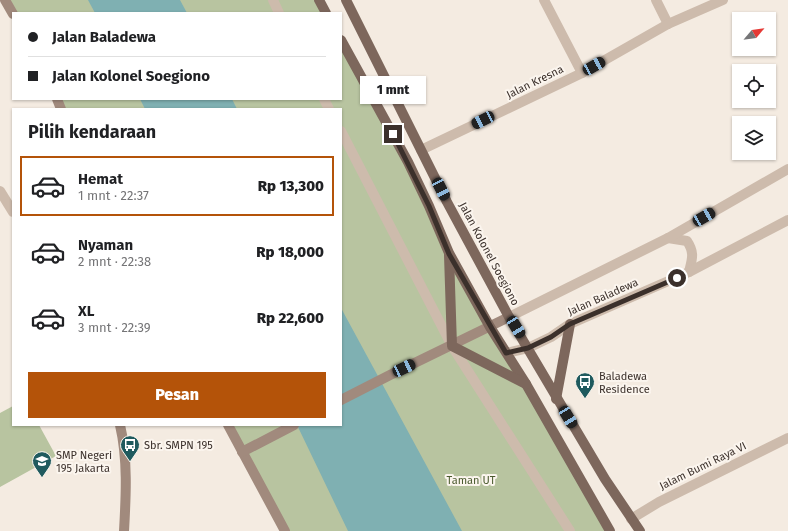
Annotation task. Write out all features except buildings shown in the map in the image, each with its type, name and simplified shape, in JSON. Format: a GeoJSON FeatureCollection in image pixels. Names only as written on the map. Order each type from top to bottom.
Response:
{"type":"FeatureCollection","features":[{"type":"Feature","properties":{"kind":"main road"},"geometry":{"type":"LineString","coordinates":[[319,0],[325,12]]}},
{"type":"Feature","properties":{"kind":"main road","name":"Jalan Kolonel Soegiono"},"geometry":{"type":"LineString","coordinates":[[346,0],[447,202],[510,317],[556,398],[605,479],[630,519],[640,531]]}},
{"type":"Feature","properties":{"kind":"main road"},"geometry":{"type":"LineString","coordinates":[[342,42],[408,162],[429,206],[449,254],[490,327],[526,384],[610,531]]}},
{"type":"Feature","properties":{"kind":"main road"},"geometry":{"type":"LineString","coordinates":[[449,254],[448,347],[526,384]]}},
{"type":"Feature","properties":{"kind":"main road"},"geometry":{"type":"LineString","coordinates":[[556,398],[570,324]]}},
{"type":"Feature","properties":{"kind":"street"},"geometry":{"type":"LineString","coordinates":[[5,0],[12,12]]}},
{"type":"Feature","properties":{"kind":"street"},"geometry":{"type":"LineString","coordinates":[[273,0],[279,12]]}},
{"type":"Feature","properties":{"kind":"street"},"geometry":{"type":"LineString","coordinates":[[544,0],[582,73]]}},
{"type":"Feature","properties":{"kind":"street"},"geometry":{"type":"LineString","coordinates":[[656,0],[668,24]]}},
{"type":"Feature","properties":{"kind":"street","name":"Jalan Kresna"},"geometry":{"type":"LineString","coordinates":[[421,150],[582,73],[668,24],[723,0]]}},
{"type":"Feature","properties":{"kind":"street"},"geometry":{"type":"LineString","coordinates":[[342,133],[448,347],[570,531]]}},
{"type":"Feature","properties":{"kind":"street","name":"Jalan Baladewa"},"geometry":{"type":"LineString","coordinates":[[342,399],[668,238],[788,169]]}},
{"type":"Feature","properties":{"kind":"street"},"geometry":{"type":"LineString","coordinates":[[0,191],[12,210]]}},
{"type":"Feature","properties":{"kind":"street","name":"Jalan Baladewa"},"geometry":{"type":"LineString","coordinates":[[506,353],[528,348],[551,337],[570,324],[689,272],[788,220]]}},
{"type":"Feature","properties":{"kind":"street"},"geometry":{"type":"LineString","coordinates":[[668,238],[687,241],[693,256],[689,272]]}},
{"type":"Feature","properties":{"kind":"street"},"geometry":{"type":"LineString","coordinates":[[120,426],[124,442],[124,531]]}},
{"type":"Feature","properties":{"kind":"street"},"geometry":{"type":"LineString","coordinates":[[229,426],[246,450],[285,531]]}},
{"type":"Feature","properties":{"kind":"street"},"geometry":{"type":"LineString","coordinates":[[246,450],[292,426]]}},
{"type":"Feature","properties":{"kind":"street","name":"Jalam Bumi Raya VI"},"geometry":{"type":"LineString","coordinates":[[630,519],[659,502],[788,438]]}},
{"type":"Feature","properties":{"kind":"green space"},"geometry":{"type":"Polygon","coordinates":[[[5,0],[270,0],[276,12],[12,12],[5,0]]]}},
{"type":"Feature","properties":{"kind":"green space"},"geometry":{"type":"Polygon","coordinates":[[[273,0],[319,0],[325,12],[279,12],[273,0]]]}},
{"type":"Feature","properties":{"kind":"green space","name":"Taman UT"},"geometry":{"type":"Polygon","coordinates":[[[342,42],[456,265],[610,531],[287,531],[229,426],[342,426],[342,138],[453,345],[342,133],[342,108],[328,108],[324,100],[342,100],[342,42]]]}},
{"type":"Feature","properties":{"kind":"green space"},"geometry":{"type":"Polygon","coordinates":[[[58,100],[322,100],[326,108],[62,108],[58,100]]]}},
{"type":"Feature","properties":{"kind":"green space"},"geometry":{"type":"Polygon","coordinates":[[[12,407],[12,426],[40,426],[56,456],[0,487],[0,413],[12,407]]]}},
{"type":"Feature","properties":{"kind":"water"},"geometry":{"type":"Polygon","coordinates":[[[88,0],[180,0],[186,12],[94,12],[88,0]]]}},
{"type":"Feature","properties":{"kind":"water"},"geometry":{"type":"Polygon","coordinates":[[[140,100],[232,100],[236,108],[144,108],[140,100]]]}},
{"type":"Feature","properties":{"kind":"water"},"geometry":{"type":"Polygon","coordinates":[[[342,310],[462,531],[348,531],[297,426],[342,426],[342,310]]]}},
{"type":"Feature","properties":{"kind":"place","name":"Baladewa Residence"},"geometry":{"type":"Point","coordinates":[585,399]}},
{"type":"Feature","properties":{"kind":"place","name":"Sbr. SMPN 195"},"geometry":{"type":"Point","coordinates":[130,462]}},
{"type":"Feature","properties":{"kind":"place","name":"SMP Negeri 195 Jakarta"},"geometry":{"type":"Point","coordinates":[42,478]}},
{"type":"Feature","properties":{"kind":"route"},"geometry":{"type":"LineString","coordinates":[[393,134],[429,206],[449,254],[506,353],[528,348],[551,337],[570,324],[677,278]]}}]}
